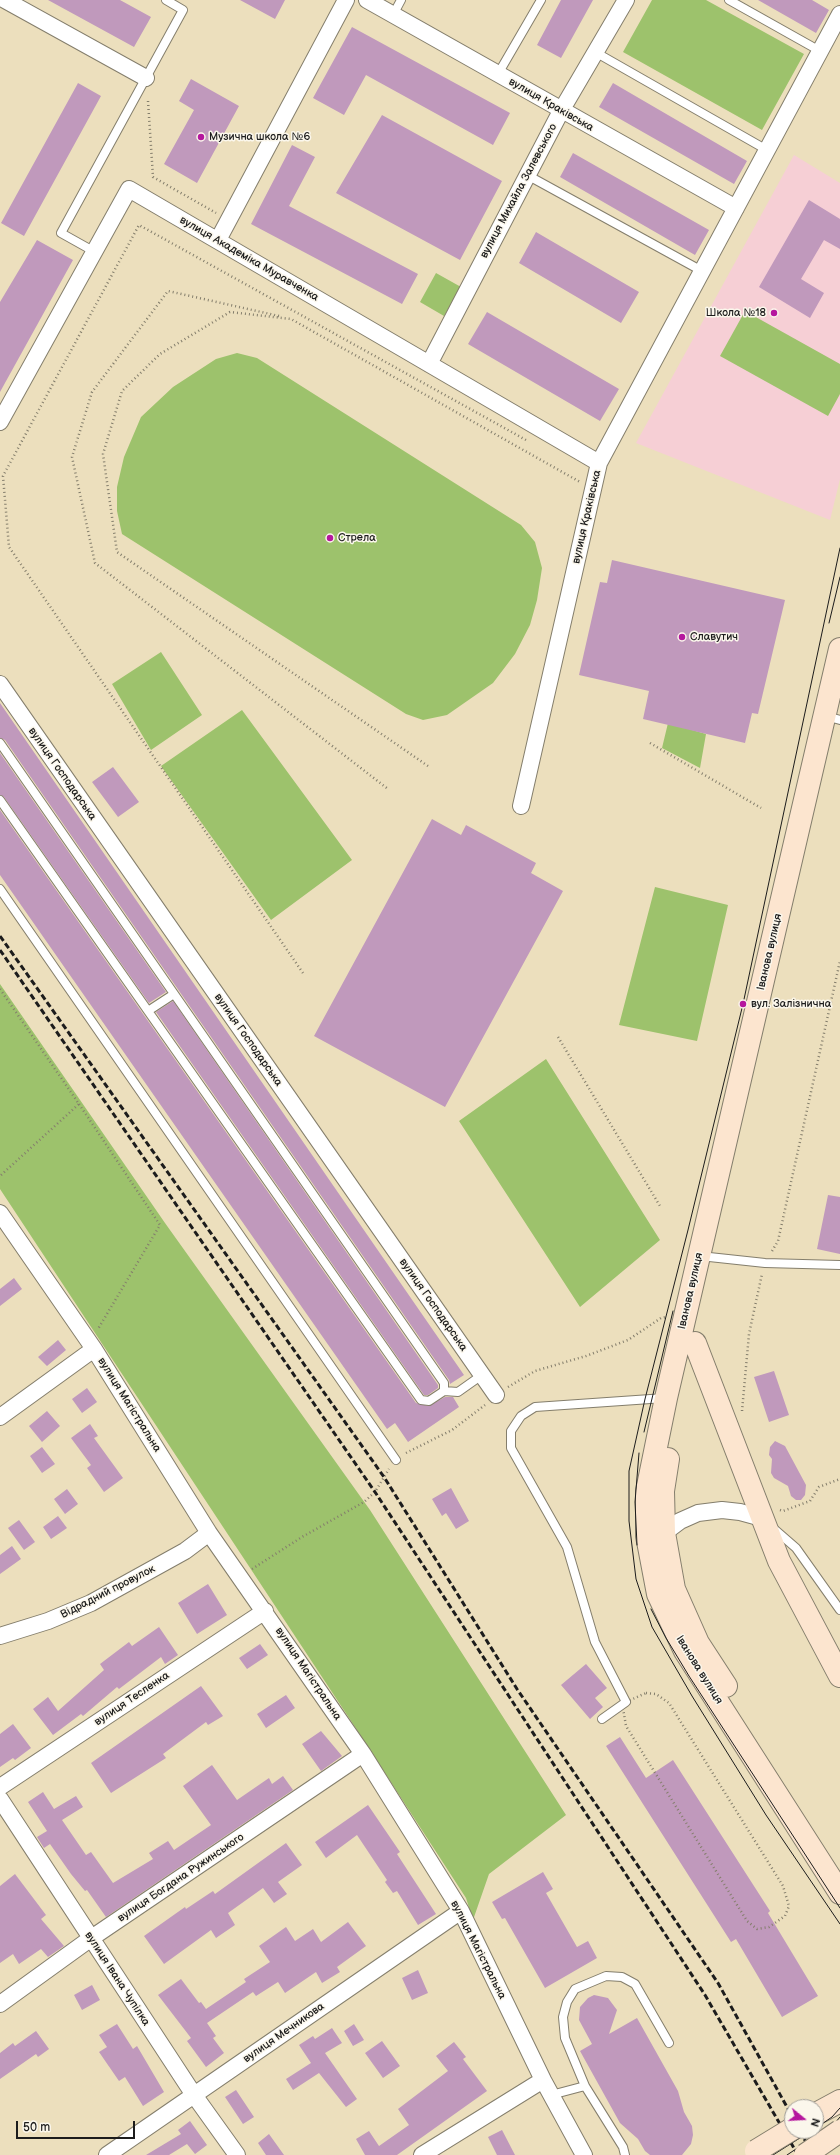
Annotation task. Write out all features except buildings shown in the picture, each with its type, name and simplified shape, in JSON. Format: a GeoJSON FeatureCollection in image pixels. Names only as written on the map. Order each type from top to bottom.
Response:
{"type":"FeatureCollection","features":[{"type":"Feature","properties":{"kind":"main road","name":"Іванова вулиця"},"geometry":{"type":"LineString","coordinates":[[840,649],[835,715],[707,1257],[695,1343],[668,1454],[663,1491],[664,1533],[674,1589],[698,1643],[840,1866]]}},
{"type":"Feature","properties":{"kind":"main road","name":"Іванова вулиця"},"geometry":{"type":"LineString","coordinates":[[707,1257],[685,1319],[666,1398],[647,1491],[647,1536],[658,1594],[685,1651],[840,1892]]}},
{"type":"Feature","properties":{"kind":"main road"},"geometry":{"type":"LineString","coordinates":[[695,1343],[779,1561],[840,1676]]}},
{"type":"Feature","properties":{"kind":"main road"},"geometry":{"type":"LineString","coordinates":[[805,2155],[840,2131]]}},
{"type":"Feature","properties":{"kind":"main road"},"geometry":{"type":"LineString","coordinates":[[754,2153],[784,2134]]}},
{"type":"Feature","properties":{"kind":"street"},"geometry":{"type":"LineString","coordinates":[[6,0],[146,78]]}},
{"type":"Feature","properties":{"kind":"street"},"geometry":{"type":"LineString","coordinates":[[218,240],[346,0]]}},
{"type":"Feature","properties":{"kind":"street","name":"вулиця Краківська"},"geometry":{"type":"LineString","coordinates":[[367,0],[561,111],[736,208]]}},
{"type":"Feature","properties":{"kind":"street","name":"вулиця Михайла Залевського"},"geometry":{"type":"LineString","coordinates":[[429,364],[561,111],[626,0]]}},
{"type":"Feature","properties":{"kind":"street","name":"вулиця Краківська"},"geometry":{"type":"LineString","coordinates":[[521,806],[599,463],[840,14]]}},
{"type":"Feature","properties":{"kind":"street","name":"вулиця Академіка Муравченка"},"geometry":{"type":"LineString","coordinates":[[0,422],[129,189],[599,463]]}},
{"type":"Feature","properties":{"kind":"street","name":"вулиця Господарська"},"geometry":{"type":"LineString","coordinates":[[2,690],[496,1394]]}},
{"type":"Feature","properties":{"kind":"street","name":"вулиця Магістральна"},"geometry":{"type":"LineString","coordinates":[[0,1213],[92,1346],[209,1533],[265,1611],[363,1754],[461,1911],[543,2080],[584,2155]]}},
{"type":"Feature","properties":{"kind":"street"},"geometry":{"type":"LineString","coordinates":[[685,1319],[695,1343]]}},
{"type":"Feature","properties":{"kind":"street"},"geometry":{"type":"LineString","coordinates":[[0,1417],[92,1346]]}},
{"type":"Feature","properties":{"kind":"street"},"geometry":{"type":"LineString","coordinates":[[664,1533],[680,1521],[698,1513],[722,1510],[740,1512],[762,1518]]}},
{"type":"Feature","properties":{"kind":"street","name":"Відрадний провулок"},"geometry":{"type":"LineString","coordinates":[[0,1636],[48,1621],[91,1603],[185,1551],[209,1533]]}},
{"type":"Feature","properties":{"kind":"street","name":"вулиця Тесленка"},"geometry":{"type":"LineString","coordinates":[[0,1787],[265,1611]]}},
{"type":"Feature","properties":{"kind":"street","name":"вулиця Богдана Ружинського"},"geometry":{"type":"LineString","coordinates":[[0,2004],[90,1939],[363,1754]]}},
{"type":"Feature","properties":{"kind":"street","name":"вулиця Івана Чупілка"},"geometry":{"type":"LineString","coordinates":[[0,1800],[194,2096],[237,2155]]}},
{"type":"Feature","properties":{"kind":"street","name":"вулиця Мечникова"},"geometry":{"type":"LineString","coordinates":[[107,2155],[461,1911]]}},
{"type":"Feature","properties":{"kind":"street"},"geometry":{"type":"LineString","coordinates":[[422,2155],[543,2080]]}},
{"type":"Feature","properties":{"kind":"lane"},"geometry":{"type":"LineString","coordinates":[[95,252],[61,233],[183,10],[166,0]]}},
{"type":"Feature","properties":{"kind":"lane"},"geometry":{"type":"LineString","coordinates":[[393,15],[401,0]]}},
{"type":"Feature","properties":{"kind":"lane"},"geometry":{"type":"LineString","coordinates":[[498,74],[541,0]]}},
{"type":"Feature","properties":{"kind":"lane"},"geometry":{"type":"LineString","coordinates":[[729,0],[820,51]]}},
{"type":"Feature","properties":{"kind":"lane"},"geometry":{"type":"LineString","coordinates":[[596,52],[767,150]]}},
{"type":"Feature","properties":{"kind":"lane"},"geometry":{"type":"LineString","coordinates":[[527,175],[702,271]]}},
{"type":"Feature","properties":{"kind":"lane"},"geometry":{"type":"LineString","coordinates":[[0,743],[440,1376],[444,1383],[444,1391]]}},
{"type":"Feature","properties":{"kind":"lane"},"geometry":{"type":"LineString","coordinates":[[0,800],[421,1400],[429,1401],[444,1391],[458,1392],[482,1375]]}},
{"type":"Feature","properties":{"kind":"lane"},"geometry":{"type":"LineString","coordinates":[[0,889],[396,1460]]}},
{"type":"Feature","properties":{"kind":"lane"},"geometry":{"type":"LineString","coordinates":[[148,1011],[174,994]]}},
{"type":"Feature","properties":{"kind":"lane"},"geometry":{"type":"LineString","coordinates":[[707,1257],[840,1266]]}},
{"type":"Feature","properties":{"kind":"lane"},"geometry":{"type":"LineString","coordinates":[[602,1719],[626,1702],[595,1642],[567,1547],[511,1448],[511,1431],[521,1416],[535,1407],[666,1398]]}},
{"type":"Feature","properties":{"kind":"lane"},"geometry":{"type":"LineString","coordinates":[[762,1518],[796,1548],[840,1610]]}},
{"type":"Feature","properties":{"kind":"lane"},"geometry":{"type":"LineString","coordinates":[[625,2155],[623,2147],[585,2086],[565,2038],[563,2017],[567,2002],[575,1989],[606,1976],[622,1977],[635,1984],[669,2043]]}},
{"type":"Feature","properties":{"kind":"lane"},"geometry":{"type":"LineString","coordinates":[[551,2095],[585,2086]]}},
{"type":"Feature","properties":{"kind":"path"},"geometry":{"type":"LineString","coordinates":[[146,78],[153,177],[228,220]]}},
{"type":"Feature","properties":{"kind":"path"},"geometry":{"type":"LineString","coordinates":[[303,973],[9,547],[3,476],[139,225],[526,441]]}},
{"type":"Feature","properties":{"kind":"path"},"geometry":{"type":"LineString","coordinates":[[388,789],[95,563],[72,457],[92,392],[168,291],[291,319],[593,490]]}},
{"type":"Feature","properties":{"kind":"path"},"geometry":{"type":"LineString","coordinates":[[291,319],[230,312],[160,354],[122,391],[103,454],[117,552],[428,766]]}},
{"type":"Feature","properties":{"kind":"path"},"geometry":{"type":"LineString","coordinates":[[650,743],[761,808]]}},
{"type":"Feature","properties":{"kind":"path"},"geometry":{"type":"LineString","coordinates":[[0,989],[160,1225],[92,1346]]}},
{"type":"Feature","properties":{"kind":"path"},"geometry":{"type":"LineString","coordinates":[[558,1037],[660,1206]]}},
{"type":"Feature","properties":{"kind":"path"},"geometry":{"type":"LineString","coordinates":[[0,1176],[79,1104]]}},
{"type":"Feature","properties":{"kind":"path"},"geometry":{"type":"LineString","coordinates":[[240,1576],[302,1537],[364,1502],[375,1492],[396,1460],[452,1430],[473,1415],[496,1394],[535,1371],[586,1356],[628,1340],[661,1318],[685,1319]]}},
{"type":"Feature","properties":{"kind":"path"},"geometry":{"type":"LineString","coordinates":[[646,1693],[656,1694],[669,1702],[783,1886],[789,1906],[785,1916],[769,1927],[757,1929],[747,1921],[626,1726],[623,1708],[626,1702],[646,1693]]}},
{"type":"Feature","properties":{"kind":"shaded area","name":"Школа №18"},"geometry":{"type":"Polygon","coordinates":[[[794,155],[840,183],[840,479],[830,520],[636,443],[794,155]]]}},
{"type":"Feature","properties":{"kind":"green space"},"geometry":{"type":"Polygon","coordinates":[[[652,0],[706,0],[804,54],[762,130],[623,52],[652,0]]]}},
{"type":"Feature","properties":{"kind":"green space"},"geometry":{"type":"Polygon","coordinates":[[[436,273],[461,287],[444,316],[420,302],[436,273]]]}},
{"type":"Feature","properties":{"kind":"green space"},"geometry":{"type":"Polygon","coordinates":[[[745,311],[840,364],[840,394],[828,416],[720,356],[745,311]]]}},
{"type":"Feature","properties":{"kind":"green space","name":"Стрела"},"geometry":{"type":"Polygon","coordinates":[[[237,353],[257,358],[521,525],[535,542],[542,568],[537,600],[530,625],[515,654],[493,683],[447,715],[423,720],[406,714],[122,534],[117,511],[117,487],[124,457],[141,417],[173,387],[216,359],[237,353]]]}},
{"type":"Feature","properties":{"kind":"green space"},"geometry":{"type":"Polygon","coordinates":[[[161,652],[202,715],[151,750],[112,684],[161,652]]]}},
{"type":"Feature","properties":{"kind":"green space"},"geometry":{"type":"Polygon","coordinates":[[[242,710],[352,860],[271,920],[161,766],[242,710]]]}},
{"type":"Feature","properties":{"kind":"green space"},"geometry":{"type":"Polygon","coordinates":[[[668,723],[706,734],[700,768],[662,748],[668,723]]]}},
{"type":"Feature","properties":{"kind":"green space"},"geometry":{"type":"Polygon","coordinates":[[[655,887],[728,905],[697,1041],[619,1025],[655,887]]]}},
{"type":"Feature","properties":{"kind":"green space"},"geometry":{"type":"Polygon","coordinates":[[[0,984],[165,1223],[370,1510],[566,1815],[489,1874],[473,1920],[466,1898],[0,1189],[0,984]]]}},
{"type":"Feature","properties":{"kind":"green space"},"geometry":{"type":"Polygon","coordinates":[[[546,1059],[660,1240],[580,1307],[459,1121],[546,1059]]]}},
{"type":"Feature","properties":{"kind":"tram line"},"geometry":{"type":"LineString","coordinates":[[840,548],[743,1004],[645,1399],[629,1471],[629,1521],[636,1579],[652,1627],[692,1696],[766,1815],[840,1924]]}},
{"type":"Feature","properties":{"kind":"tram line"},"geometry":{"type":"LineString","coordinates":[[829,623],[840,577]]}},
{"type":"Feature","properties":{"kind":"tram line"},"geometry":{"type":"LineString","coordinates":[[644,1432],[673,1311]]}},
{"type":"Feature","properties":{"kind":"tram line"},"geometry":{"type":"LineString","coordinates":[[637,1545],[635,1502],[639,1453]]}},
{"type":"Feature","properties":{"kind":"tram line"},"geometry":{"type":"LineString","coordinates":[[651,1609],[666,1638],[689,1676],[840,1908]]}},
{"type":"Feature","properties":{"kind":"tram line"},"geometry":{"type":"LineString","coordinates":[[824,2122],[832,2117],[840,2108]]}},
{"type":"Feature","properties":{"kind":"tram line"},"geometry":{"type":"LineString","coordinates":[[787,2155],[835,2123],[840,2117]]}},
{"type":"Feature","properties":{"kind":"tram line"},"geometry":{"type":"LineString","coordinates":[[773,2155],[798,2139]]}},
{"type":"Feature","properties":{"kind":"railway"},"geometry":{"type":"LineString","coordinates":[[0,936],[384,1477],[517,1689],[718,1983],[784,2102]]}},
{"type":"Feature","properties":{"kind":"railway"},"geometry":{"type":"LineString","coordinates":[[0,950],[375,1492],[705,1995],[798,2155]]}},
{"type":"Feature","properties":{"kind":"railway"},"geometry":{"type":"LineString","coordinates":[[804,2139],[813,2155]]}},
{"type":"Feature","properties":{"kind":"place","name":"Музична школа №6"},"geometry":{"type":"Point","coordinates":[201,137]}},
{"type":"Feature","properties":{"kind":"place","name":"Школа №18"},"geometry":{"type":"Point","coordinates":[774,313]}},
{"type":"Feature","properties":{"kind":"place","name":"Стрела"},"geometry":{"type":"Point","coordinates":[330,538]}},
{"type":"Feature","properties":{"kind":"place","name":"Славутич"},"geometry":{"type":"Point","coordinates":[682,637]}},
{"type":"Feature","properties":{"kind":"place","name":"вул. Залізнична"},"geometry":{"type":"Point","coordinates":[743,1004]}}]}
